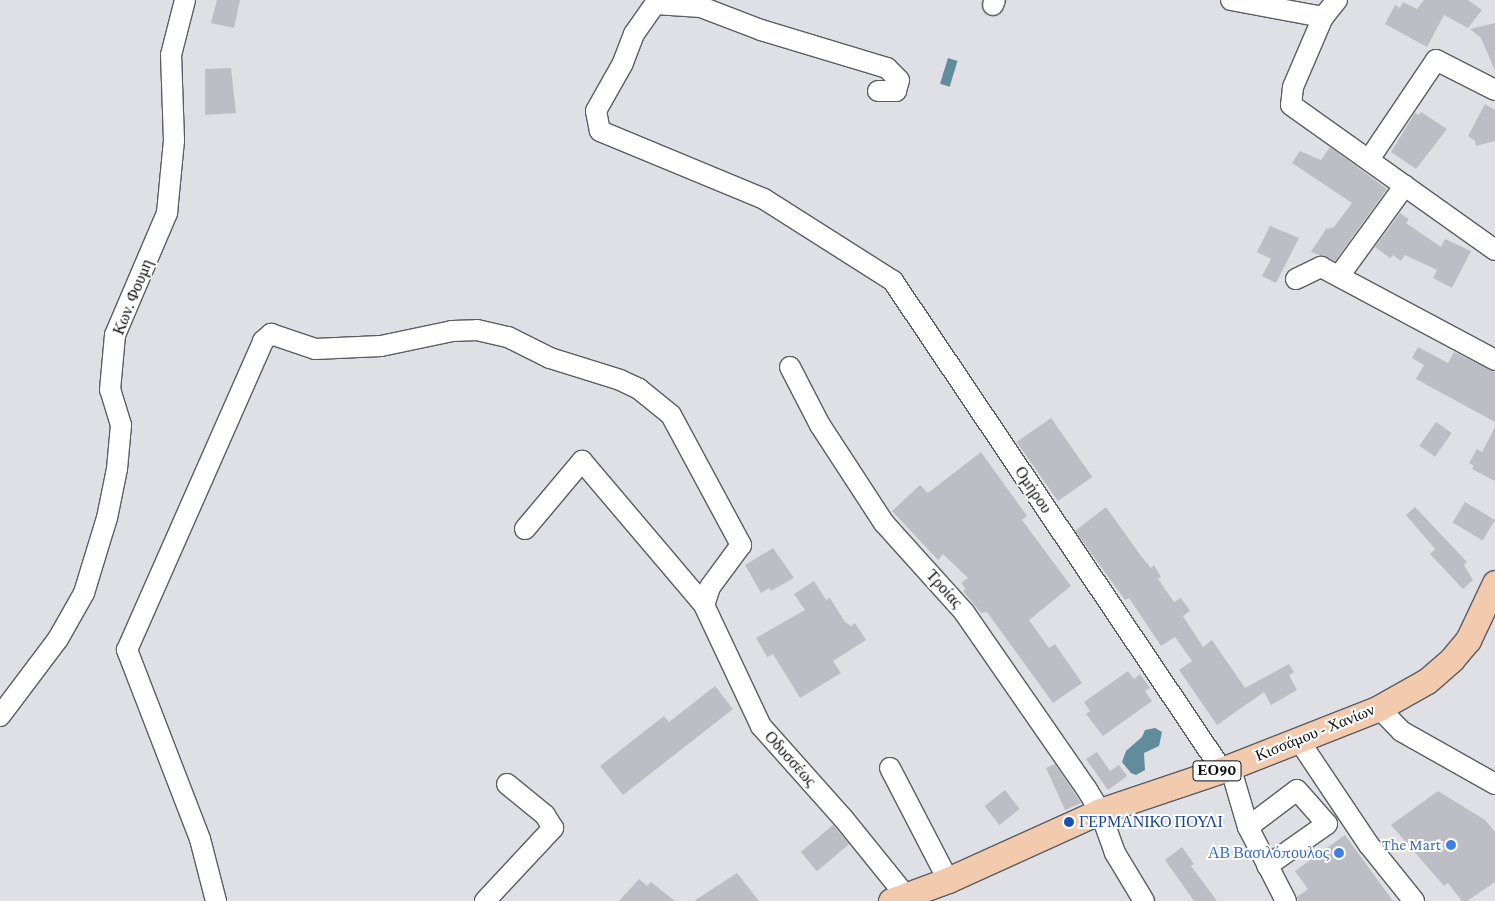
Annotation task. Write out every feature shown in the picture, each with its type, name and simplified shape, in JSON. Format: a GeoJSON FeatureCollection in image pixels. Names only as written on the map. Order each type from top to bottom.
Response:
{"type":"FeatureCollection","features":[{"type":"Feature","properties":{"kind":"main road","name":"Κισσάμου - Χανίων"},"geometry":{"type":"LineString","coordinates":[[899,898],[948,880],[1100,811],[1226,768],[1379,708],[1427,681],[1452,659],[1468,640],[1495,582]]}},
{"type":"Feature","properties":{"kind":"street","name":"Κων. Φουμη"},"geometry":{"type":"LineString","coordinates":[[0,716],[58,639],[84,593],[107,518],[118,469],[121,425],[110,390],[115,335],[167,213],[174,140],[171,55],[185,0]]}},
{"type":"Feature","properties":{"kind":"street"},"geometry":{"type":"LineString","coordinates":[[1231,0],[1322,17]]}},
{"type":"Feature","properties":{"kind":"street"},"geometry":{"type":"LineString","coordinates":[[1337,0],[1322,17],[1294,87],[1291,105],[1370,158],[1495,250]]}},
{"type":"Feature","properties":{"kind":"street","name":"Ομήρου"},"geometry":{"type":"LineString","coordinates":[[878,91],[896,91],[899,80],[887,68],[761,30],[701,7],[655,4],[634,34],[623,63],[596,111],[600,131],[764,199],[822,234],[892,281],[1226,768],[1248,827],[1284,899]]}},
{"type":"Feature","properties":{"kind":"street"},"geometry":{"type":"LineString","coordinates":[[1370,158],[1436,60],[1495,90]]}},
{"type":"Feature","properties":{"kind":"street"},"geometry":{"type":"LineString","coordinates":[[1339,276],[1405,185]]}},
{"type":"Feature","properties":{"kind":"street"},"geometry":{"type":"LineString","coordinates":[[1296,279],[1321,267],[1495,360]]}},
{"type":"Feature","properties":{"kind":"street"},"geometry":{"type":"LineString","coordinates":[[216,901],[200,839],[127,650],[259,350],[271,334],[315,349],[381,346],[452,331],[477,330],[508,337],[550,358],[620,380],[639,389],[671,415],[741,545],[710,586],[704,604]]}},
{"type":"Feature","properties":{"kind":"street","name":"Τροίας"},"geometry":{"type":"LineString","coordinates":[[790,367],[820,425],[884,524],[964,612],[1100,811],[1115,853],[1144,901]]}},
{"type":"Feature","properties":{"kind":"street","name":"Οδυσσέως"},"geometry":{"type":"LineString","coordinates":[[525,530],[582,461],[704,604],[760,726],[843,818],[899,898]]}},
{"type":"Feature","properties":{"kind":"street"},"geometry":{"type":"LineString","coordinates":[[1379,708],[1401,731],[1495,784]]}},
{"type":"Feature","properties":{"kind":"street"},"geometry":{"type":"LineString","coordinates":[[1298,739],[1369,845],[1414,901]]}},
{"type":"Feature","properties":{"kind":"street"},"geometry":{"type":"LineString","coordinates":[[890,768],[948,880]]}},
{"type":"Feature","properties":{"kind":"street"},"geometry":{"type":"LineString","coordinates":[[485,901],[553,828],[545,815],[507,784]]}},
{"type":"Feature","properties":{"kind":"street"},"geometry":{"type":"LineString","coordinates":[[1248,827],[1297,790],[1327,824],[1267,866]]}},
{"type":"Feature","properties":{"kind":"water"},"geometry":{"type":"Polygon","coordinates":[[[948,58],[958,61],[950,87],[940,84],[948,58]]]}},
{"type":"Feature","properties":{"kind":"water"},"geometry":{"type":"Polygon","coordinates":[[[1155,728],[1162,732],[1159,746],[1144,753],[1145,770],[1136,775],[1131,773],[1122,762],[1126,751],[1142,737],[1145,730],[1155,728]]]}},
{"type":"Feature","properties":{"kind":"building"},"geometry":{"type":"Polygon","coordinates":[[[217,0],[240,0],[234,28],[211,23],[217,0]]]}},
{"type":"Feature","properties":{"kind":"building"},"geometry":{"type":"Polygon","coordinates":[[[1424,0],[1468,0],[1482,10],[1468,28],[1444,15],[1427,47],[1385,24],[1395,5],[1400,8],[1403,2],[1417,9],[1424,0]]]}},
{"type":"Feature","properties":{"kind":"building"},"geometry":{"type":"Polygon","coordinates":[[[1495,23],[1495,71],[1481,38],[1470,29],[1495,23]]]}},
{"type":"Feature","properties":{"kind":"building"},"geometry":{"type":"Polygon","coordinates":[[[231,68],[236,113],[205,115],[205,69],[231,68]]]}},
{"type":"Feature","properties":{"kind":"building"},"geometry":{"type":"Polygon","coordinates":[[[1485,104],[1495,110],[1495,141],[1476,146],[1475,141],[1468,136],[1485,104]]]}},
{"type":"Feature","properties":{"kind":"building"},"geometry":{"type":"Polygon","coordinates":[[[1421,112],[1447,129],[1416,169],[1391,152],[1415,113],[1419,115],[1421,112]]]}},
{"type":"Feature","properties":{"kind":"building"},"geometry":{"type":"Polygon","coordinates":[[[1330,147],[1387,189],[1335,261],[1311,252],[1326,229],[1334,227],[1352,203],[1292,163],[1300,151],[1321,160],[1330,147]]]}},
{"type":"Feature","properties":{"kind":"building"},"geometry":{"type":"Polygon","coordinates":[[[1400,213],[1409,219],[1406,223],[1441,247],[1445,239],[1471,251],[1452,288],[1433,278],[1437,270],[1405,255],[1401,261],[1393,255],[1390,258],[1375,247],[1400,213]]]}},
{"type":"Feature","properties":{"kind":"building"},"geometry":{"type":"Polygon","coordinates":[[[1270,226],[1299,238],[1276,283],[1262,276],[1271,259],[1257,252],[1270,226]]]}},
{"type":"Feature","properties":{"kind":"building"},"geometry":{"type":"Polygon","coordinates":[[[1418,347],[1448,363],[1454,352],[1495,372],[1495,422],[1416,379],[1424,365],[1412,358],[1418,347]]]}},
{"type":"Feature","properties":{"kind":"building"},"geometry":{"type":"Polygon","coordinates":[[[1051,418],[1092,477],[1058,501],[1017,442],[1051,418]]]}},
{"type":"Feature","properties":{"kind":"building"},"geometry":{"type":"Polygon","coordinates":[[[1436,422],[1452,433],[1435,457],[1419,446],[1436,422]]]}},
{"type":"Feature","properties":{"kind":"building"},"geometry":{"type":"Polygon","coordinates":[[[1495,427],[1495,481],[1472,469],[1474,466],[1469,463],[1477,449],[1482,452],[1495,427]]]}},
{"type":"Feature","properties":{"kind":"building"},"geometry":{"type":"Polygon","coordinates":[[[981,452],[1027,516],[1022,520],[1071,586],[1029,620],[1049,648],[1055,644],[1082,683],[1053,703],[987,612],[981,613],[963,591],[966,589],[961,583],[968,578],[943,554],[938,560],[892,511],[920,485],[928,493],[981,452]]]}},
{"type":"Feature","properties":{"kind":"building"},"geometry":{"type":"Polygon","coordinates":[[[1465,502],[1495,520],[1483,541],[1453,523],[1465,502]]]}},
{"type":"Feature","properties":{"kind":"building"},"geometry":{"type":"Polygon","coordinates":[[[1106,507],[1141,556],[1151,568],[1154,565],[1161,577],[1158,579],[1174,602],[1181,598],[1190,611],[1183,616],[1203,647],[1212,640],[1245,688],[1289,664],[1294,672],[1289,675],[1297,690],[1271,705],[1264,692],[1217,725],[1179,670],[1192,661],[1175,637],[1161,646],[1129,598],[1125,600],[1075,531],[1106,507]]]}},
{"type":"Feature","properties":{"kind":"building"},"geometry":{"type":"Polygon","coordinates":[[[1415,507],[1467,562],[1464,565],[1473,580],[1463,589],[1430,554],[1435,549],[1406,515],[1415,507]]]}},
{"type":"Feature","properties":{"kind":"building"},"geometry":{"type":"Polygon","coordinates":[[[773,548],[794,578],[771,591],[769,588],[761,593],[745,565],[773,548]]]}},
{"type":"Feature","properties":{"kind":"building"},"geometry":{"type":"Polygon","coordinates":[[[814,581],[826,600],[830,598],[845,622],[851,626],[855,623],[866,640],[833,661],[841,673],[800,698],[773,654],[767,657],[756,638],[805,610],[794,594],[814,581]]]}},
{"type":"Feature","properties":{"kind":"building"},"geometry":{"type":"Polygon","coordinates":[[[1128,671],[1134,679],[1140,674],[1150,688],[1145,691],[1152,701],[1103,736],[1086,714],[1090,711],[1084,702],[1128,671]]]}},
{"type":"Feature","properties":{"kind":"building"},"geometry":{"type":"Polygon","coordinates":[[[715,686],[733,709],[623,795],[600,766],[664,716],[669,722],[715,686]]]}},
{"type":"Feature","properties":{"kind":"building"},"geometry":{"type":"Polygon","coordinates":[[[1097,752],[1110,771],[1119,765],[1127,776],[1108,790],[1086,759],[1097,752]]]}},
{"type":"Feature","properties":{"kind":"building"},"geometry":{"type":"Polygon","coordinates":[[[1055,764],[1081,803],[1065,810],[1046,768],[1055,764]]]}},
{"type":"Feature","properties":{"kind":"building"},"geometry":{"type":"Polygon","coordinates":[[[1005,790],[1020,809],[999,825],[985,806],[1005,790]]]}},
{"type":"Feature","properties":{"kind":"building","name":"The Mart"},"geometry":{"type":"Polygon","coordinates":[[[1438,791],[1485,820],[1495,832],[1495,882],[1467,901],[1462,901],[1448,883],[1444,886],[1391,825],[1438,791]]]}},
{"type":"Feature","properties":{"kind":"building"},"geometry":{"type":"Polygon","coordinates":[[[833,825],[849,844],[817,871],[801,852],[833,825]]]}},
{"type":"Feature","properties":{"kind":"building","name":"ΑΒ Βασιλόπουλος"},"geometry":{"type":"Polygon","coordinates":[[[1345,835],[1393,901],[1298,901],[1297,897],[1308,889],[1295,871],[1345,835]]]}},
{"type":"Feature","properties":{"kind":"building"},"geometry":{"type":"Polygon","coordinates":[[[1182,847],[1194,864],[1191,866],[1217,901],[1194,901],[1165,860],[1182,847]]]}},
{"type":"Feature","properties":{"kind":"building"},"geometry":{"type":"Polygon","coordinates":[[[737,873],[759,901],[694,901],[737,873]]]}},
{"type":"Feature","properties":{"kind":"building"},"geometry":{"type":"Polygon","coordinates":[[[639,879],[647,886],[651,882],[675,901],[619,901],[639,879]]]}},
{"type":"Feature","properties":{"kind":"place","name":"ΓΕΡΜΑΝΙΚΟ ΠΟΥΛΙ"},"geometry":{"type":"Point","coordinates":[1069,822]}},
{"type":"Feature","properties":{"kind":"place","name":"The Mart"},"geometry":{"type":"Point","coordinates":[1451,845]}},
{"type":"Feature","properties":{"kind":"place","name":"ΑΒ Βασιλόπουλος"},"geometry":{"type":"Point","coordinates":[1339,853]}}]}
